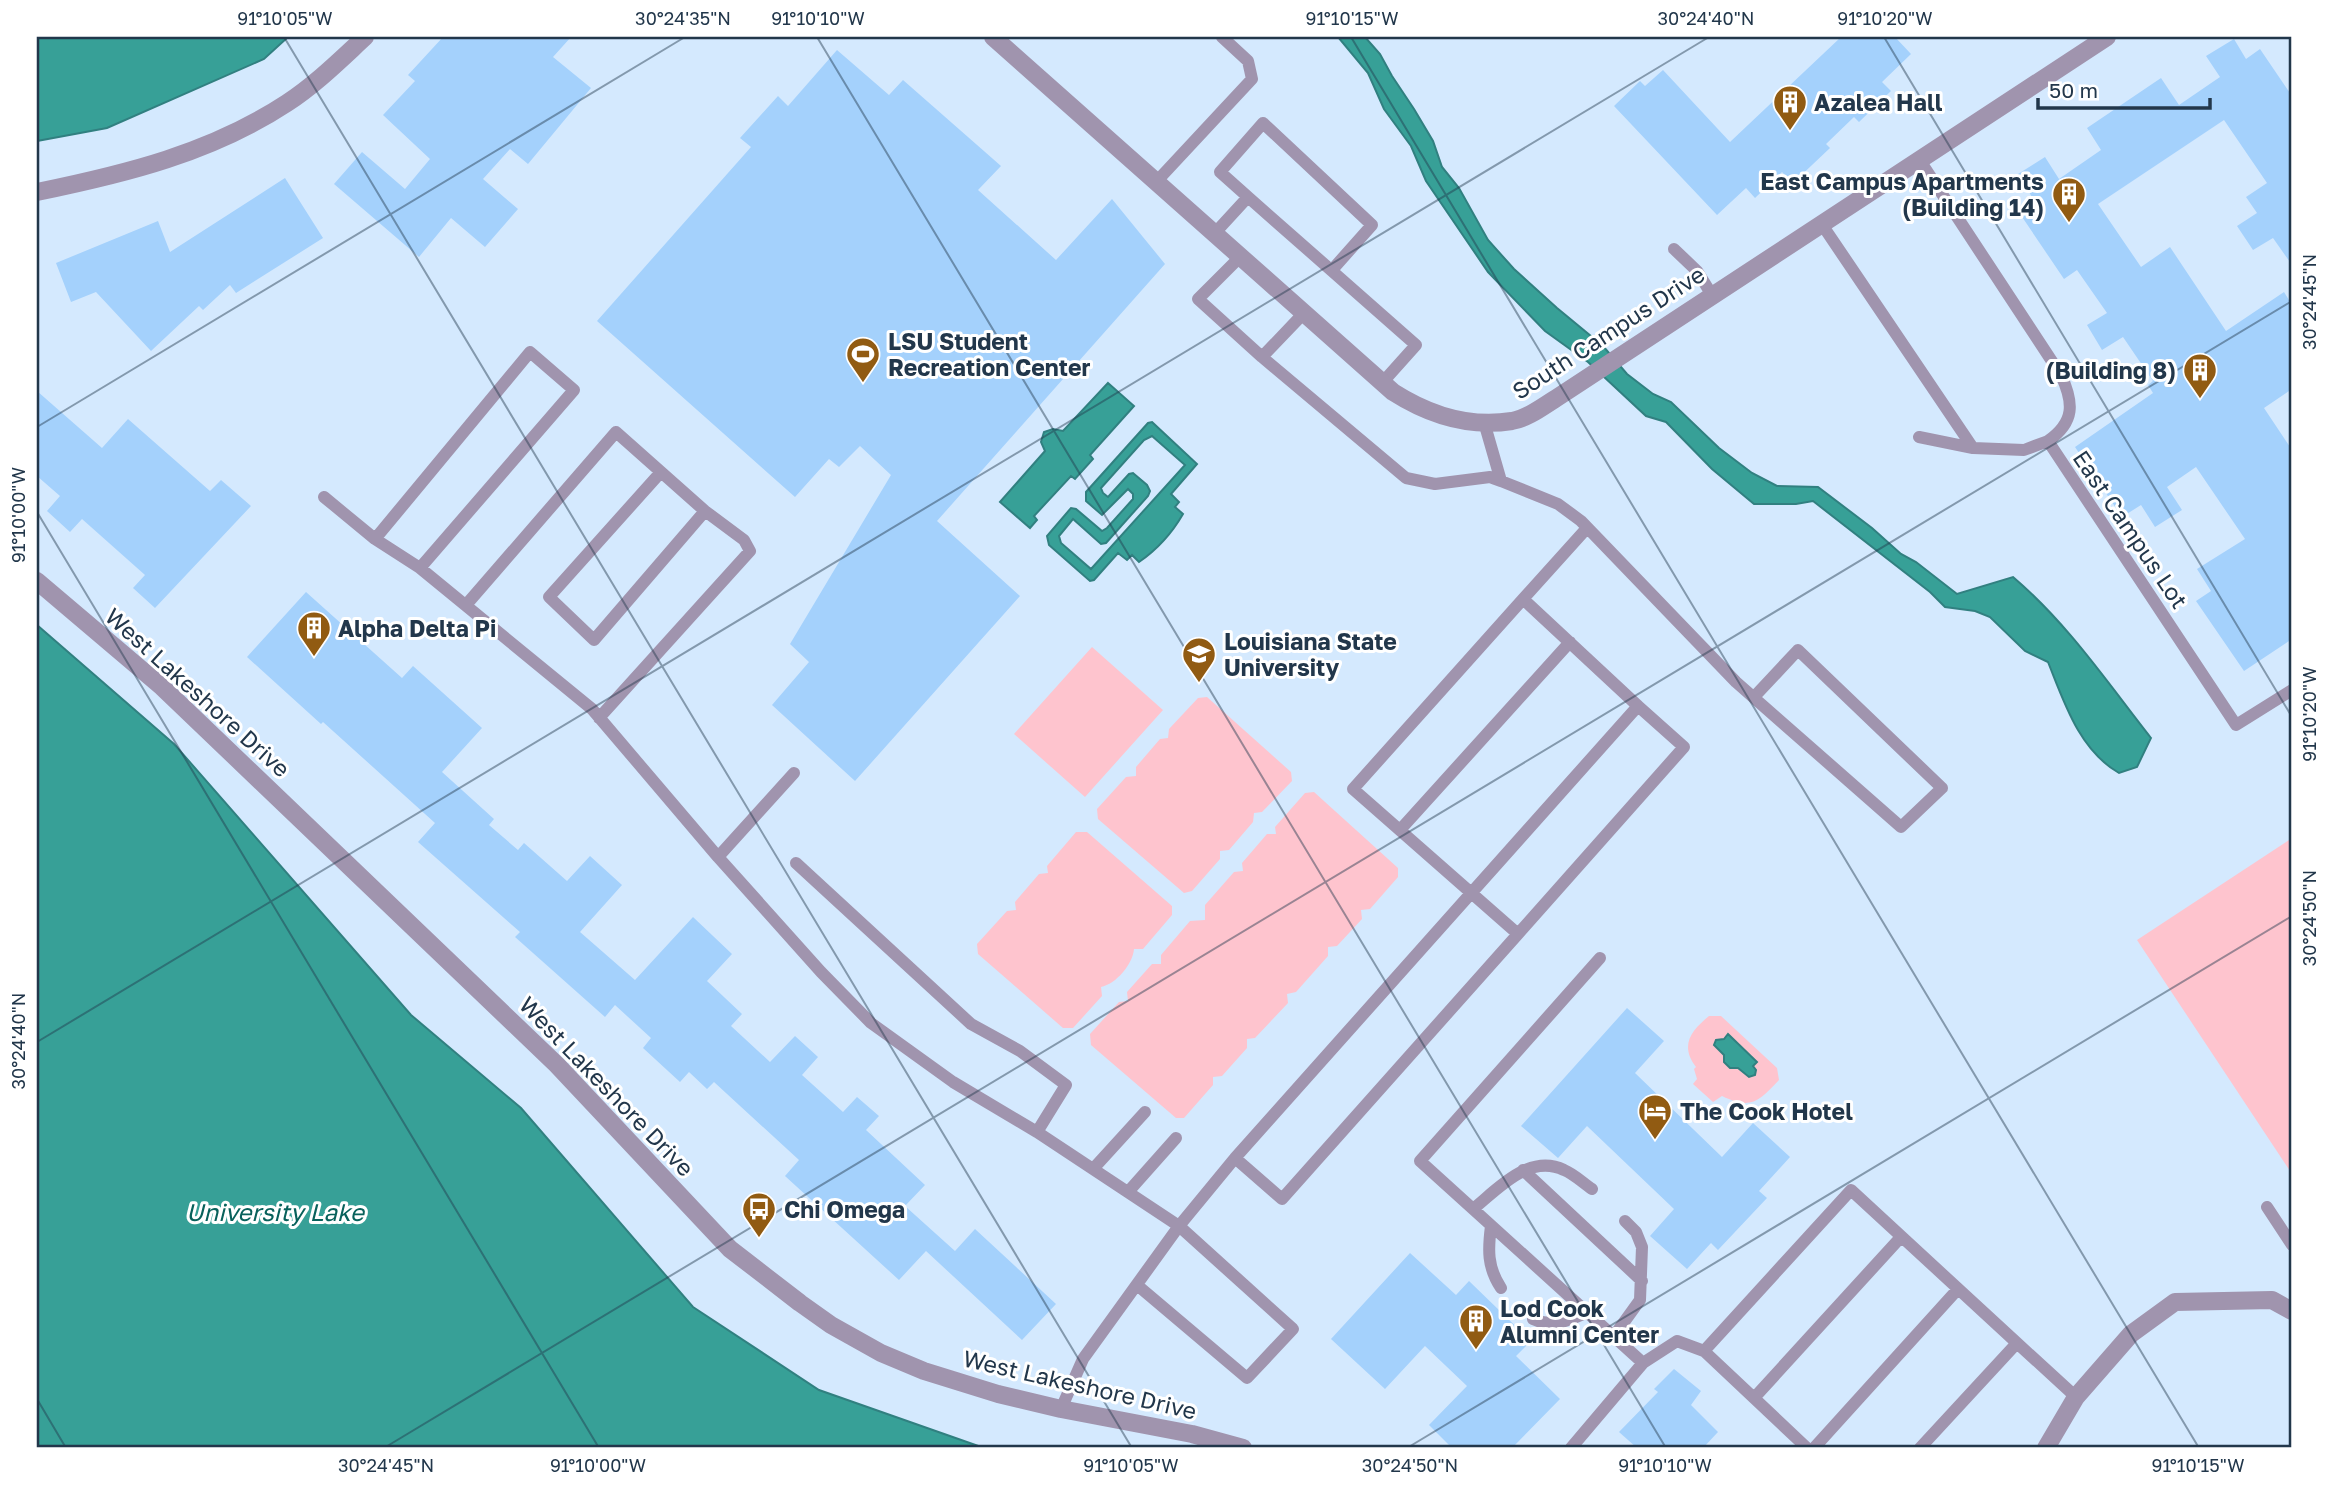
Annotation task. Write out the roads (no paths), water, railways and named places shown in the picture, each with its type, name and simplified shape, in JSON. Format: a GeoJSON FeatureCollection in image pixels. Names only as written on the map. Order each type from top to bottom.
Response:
{"type":"FeatureCollection","features":[{"type":"Feature","properties":{"kind":"street"},"geometry":{"type":"LineString","coordinates":[[37,192],[120,175],[197,150],[228,136],[289,102],[365,37]]}},
{"type":"Feature","properties":{"kind":"street","name":"South Campus Drive"},"geometry":{"type":"LineString","coordinates":[[993,37],[1393,392],[1424,411],[1446,418],[1484,422],[1513,421],[1555,399],[2107,37]]}},
{"type":"Feature","properties":{"kind":"street","name":"West Lakeshore Drive"},"geometry":{"type":"LineString","coordinates":[[37,581],[162,687],[557,1065],[738,1256],[831,1325],[881,1353],[924,1371],[998,1394],[1192,1434],[1243,1448]]}},
{"type":"Feature","properties":{"kind":"street"},"geometry":{"type":"LineString","coordinates":[[2046,1448],[2076,1397],[2131,1334],[2175,1302],[2272,1300],[2292,1311]]}},
{"type":"Feature","properties":{"kind":"lane"},"geometry":{"type":"LineString","coordinates":[[1157,181],[1252,79],[1248,61],[1222,37]]}},
{"type":"Feature","properties":{"kind":"lane"},"geometry":{"type":"LineString","coordinates":[[1332,270],[1372,225],[1263,123],[1220,172],[1416,345],[1382,383]]}},
{"type":"Feature","properties":{"kind":"lane","name":"East Campus Lot"},"geometry":{"type":"LineString","coordinates":[[1919,159],[2066,385],[2070,394],[2069,413],[2063,426],[2048,441],[2236,725],[2292,691]]}},
{"type":"Feature","properties":{"kind":"lane"},"geometry":{"type":"LineString","coordinates":[[1214,234],[1248,197]]}},
{"type":"Feature","properties":{"kind":"lane"},"geometry":{"type":"LineString","coordinates":[[1821,223],[1973,448]]}},
{"type":"Feature","properties":{"kind":"lane"},"geometry":{"type":"LineString","coordinates":[[1674,249],[1697,271],[1712,295]]}},
{"type":"Feature","properties":{"kind":"lane"},"geometry":{"type":"LineString","coordinates":[[1240,257],[1198,299],[1262,357],[1406,478],[1435,484],[1490,477],[1558,504],[1587,528],[1727,672],[1754,697],[1901,827],[1942,788],[1798,650],[1754,697]]}},
{"type":"Feature","properties":{"kind":"lane"},"geometry":{"type":"LineString","coordinates":[[1262,357],[1303,314]]}},
{"type":"Feature","properties":{"kind":"lane"},"geometry":{"type":"LineString","coordinates":[[375,539],[530,352],[574,390],[420,568]]}},
{"type":"Feature","properties":{"kind":"lane"},"geometry":{"type":"LineString","coordinates":[[1484,422],[1501,481]]}},
{"type":"Feature","properties":{"kind":"lane"},"geometry":{"type":"LineString","coordinates":[[466,604],[616,432],[705,511],[744,540],[750,551],[599,718]]}},
{"type":"Feature","properties":{"kind":"lane"},"geometry":{"type":"LineString","coordinates":[[1919,437],[1973,448],[2024,450],[2048,441]]}},
{"type":"Feature","properties":{"kind":"lane"},"geometry":{"type":"LineString","coordinates":[[661,472],[549,597],[594,640],[705,511]]}},
{"type":"Feature","properties":{"kind":"lane"},"geometry":{"type":"LineString","coordinates":[[324,497],[375,539],[420,568],[466,604],[592,709],[718,857],[821,972],[871,1023],[953,1082],[1037,1132],[1179,1226],[1293,1329],[1247,1378],[1137,1285]]}},
{"type":"Feature","properties":{"kind":"lane"},"geometry":{"type":"LineString","coordinates":[[1518,934],[1353,789],[1587,528]]}},
{"type":"Feature","properties":{"kind":"lane"},"geometry":{"type":"LineString","coordinates":[[1235,1158],[1282,1199],[1684,747],[1523,599]]}},
{"type":"Feature","properties":{"kind":"lane"},"geometry":{"type":"LineString","coordinates":[[1400,830],[1570,642]]}},
{"type":"Feature","properties":{"kind":"lane"},"geometry":{"type":"LineString","coordinates":[[1061,1409],[1083,1359],[1179,1226],[1235,1158],[1638,706]]}},
{"type":"Feature","properties":{"kind":"lane"},"geometry":{"type":"LineString","coordinates":[[718,857],[794,773]]}},
{"type":"Feature","properties":{"kind":"lane"},"geometry":{"type":"LineString","coordinates":[[796,863],[971,1024],[1020,1051],[1066,1086],[1037,1132]]}},
{"type":"Feature","properties":{"kind":"lane"},"geometry":{"type":"LineString","coordinates":[[1600,958],[1420,1161],[1643,1363]]}},
{"type":"Feature","properties":{"kind":"lane"},"geometry":{"type":"LineString","coordinates":[[1093,1169],[1145,1112]]}},
{"type":"Feature","properties":{"kind":"lane"},"geometry":{"type":"LineString","coordinates":[[1128,1192],[1176,1138]]}},
{"type":"Feature","properties":{"kind":"lane"},"geometry":{"type":"LineString","coordinates":[[1473,1209],[1522,1170],[1539,1164],[1563,1169],[1592,1189]]}},
{"type":"Feature","properties":{"kind":"lane"},"geometry":{"type":"LineString","coordinates":[[1522,1170],[1642,1281]]}},
{"type":"Feature","properties":{"kind":"lane"},"geometry":{"type":"LineString","coordinates":[[1704,1351],[1851,1190],[2076,1397]]}},
{"type":"Feature","properties":{"kind":"lane"},"geometry":{"type":"LineString","coordinates":[[2267,1207],[2292,1245]]}},
{"type":"Feature","properties":{"kind":"lane"},"geometry":{"type":"LineString","coordinates":[[1614,1336],[1640,1300],[1642,1281],[1642,1247],[1636,1233],[1625,1221]]}},
{"type":"Feature","properties":{"kind":"lane"},"geometry":{"type":"LineString","coordinates":[[1491,1226],[1488,1251],[1492,1275],[1501,1287]]}},
{"type":"Feature","properties":{"kind":"lane"},"geometry":{"type":"LineString","coordinates":[[1754,1398],[1901,1237]]}},
{"type":"Feature","properties":{"kind":"lane"},"geometry":{"type":"LineString","coordinates":[[1814,1448],[1958,1289]]}},
{"type":"Feature","properties":{"kind":"lane"},"geometry":{"type":"LineString","coordinates":[[1533,1319],[1545,1325],[1565,1322],[1588,1312]]}},
{"type":"Feature","properties":{"kind":"lane"},"geometry":{"type":"LineString","coordinates":[[1571,1448],[1643,1363],[1677,1341],[1704,1351],[1807,1448]]}},
{"type":"Feature","properties":{"kind":"lane"},"geometry":{"type":"LineString","coordinates":[[1920,1448],[2017,1343]]}},
{"type":"Feature","properties":{"kind":"water"},"geometry":{"type":"Polygon","coordinates":[[[37,37],[288,37],[264,59],[107,128],[37,141],[37,37]]]}},
{"type":"Feature","properties":{"kind":"water"},"geometry":{"type":"Polygon","coordinates":[[[1338,37],[1365,37],[1380,54],[1433,141],[1442,167],[1459,188],[1488,240],[1514,269],[1603,346],[1627,374],[1653,394],[1671,402],[1719,448],[1752,473],[1777,486],[1818,487],[1901,554],[1916,562],[1957,594],[2013,577],[2033,595],[2086,654],[2151,738],[2137,767],[2119,773],[2093,752],[2074,724],[2048,662],[2025,651],[1990,617],[1975,611],[1945,607],[1930,592],[1813,501],[1796,504],[1754,504],[1712,469],[1666,422],[1646,416],[1588,362],[1545,331],[1488,272],[1426,181],[1411,146],[1384,109],[1368,73],[1338,37]]]}},
{"type":"Feature","properties":{"kind":"water"},"geometry":{"type":"Polygon","coordinates":[[[1108,383],[1134,406],[1090,455],[1093,459],[1075,479],[1071,476],[1034,516],[1037,520],[1030,528],[1000,502],[1045,451],[1041,442],[1044,432],[1053,429],[1063,431],[1108,383]]]}},
{"type":"Feature","properties":{"kind":"water"},"geometry":{"type":"Polygon","coordinates":[[[1152,422],[1197,464],[1171,494],[1179,502],[1175,507],[1183,514],[1164,540],[1139,562],[1132,555],[1127,560],[1118,553],[1094,580],[1090,581],[1049,545],[1047,536],[1071,508],[1076,509],[1102,531],[1133,499],[1133,494],[1128,489],[1102,515],[1086,501],[1086,492],[1148,423],[1152,422]],[[1152,436],[1144,440],[1101,488],[1108,497],[1133,473],[1147,485],[1150,491],[1148,496],[1106,543],[1101,544],[1073,519],[1059,536],[1061,543],[1091,569],[1185,465],[1152,436]]]}},
{"type":"Feature","properties":{"kind":"water","name":"University Lake"},"geometry":{"type":"Polygon","coordinates":[[[37,625],[174,744],[411,1015],[521,1108],[693,1307],[819,1390],[984,1448],[37,1448],[37,625]]]}},
{"type":"Feature","properties":{"kind":"water"},"geometry":{"type":"Polygon","coordinates":[[[1728,1034],[1757,1062],[1753,1066],[1755,1075],[1749,1077],[1724,1062],[1724,1055],[1714,1045],[1716,1040],[1724,1039],[1728,1034]]]}},
{"type":"Feature","properties":{"kind":"place","name":"Azalea Hall"},"geometry":{"type":"Point","coordinates":[1790,132]}},
{"type":"Feature","properties":{"kind":"place","name":"East Campus Apartments (Building 14)"},"geometry":{"type":"Point","coordinates":[2069,224]}},
{"type":"Feature","properties":{"kind":"place","name":"LSU Student Recreation Center"},"geometry":{"type":"Point","coordinates":[863,384]}},
{"type":"Feature","properties":{"kind":"place","name":"(Building 8)"},"geometry":{"type":"Point","coordinates":[2200,400]}},
{"type":"Feature","properties":{"kind":"place","name":"Alpha Delta Pi"},"geometry":{"type":"Point","coordinates":[314,658]}},
{"type":"Feature","properties":{"kind":"place","name":"Louisiana State University"},"geometry":{"type":"Point","coordinates":[1199,684]}},
{"type":"Feature","properties":{"kind":"place","name":"The Cook Hotel"},"geometry":{"type":"Point","coordinates":[1655,1141]}},
{"type":"Feature","properties":{"kind":"place","name":"Chi Omega"},"geometry":{"type":"Point","coordinates":[759,1239]}},
{"type":"Feature","properties":{"kind":"place","name":"Lod Cook Alumni Center"},"geometry":{"type":"Point","coordinates":[1476,1351]}}]}
